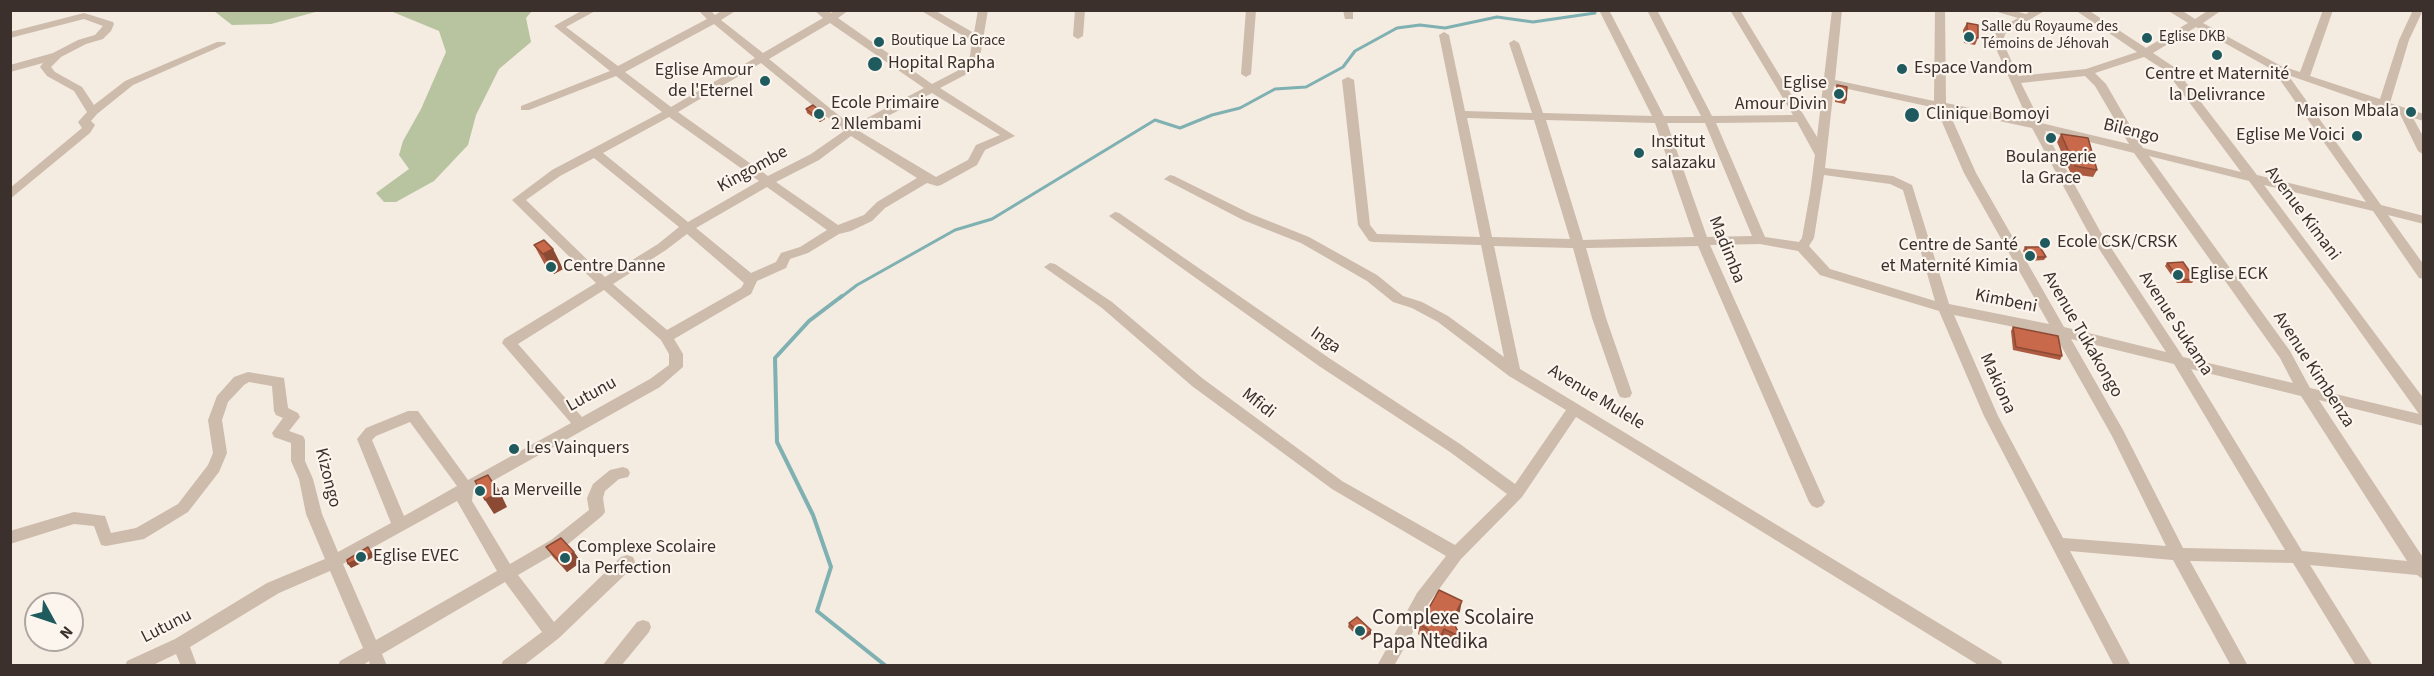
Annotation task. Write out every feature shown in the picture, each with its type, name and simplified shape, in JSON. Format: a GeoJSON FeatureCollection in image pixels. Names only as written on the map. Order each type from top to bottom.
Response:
{"type":"FeatureCollection","features":[{"type":"Feature","properties":{"kind":"street"},"geometry":{"type":"LineString","coordinates":[[592,10],[559,26],[670,112],[836,230]]}},
{"type":"Feature","properties":{"kind":"street"},"geometry":{"type":"LineString","coordinates":[[703,10],[851,131],[926,178],[937,182],[973,162],[980,148],[1009,136],[930,87],[819,10]]}},
{"type":"Feature","properties":{"kind":"street"},"geometry":{"type":"LineString","coordinates":[[525,108],[616,72],[732,10]]}},
{"type":"Feature","properties":{"kind":"street"},"geometry":{"type":"LineString","coordinates":[[750,279],[751,283],[746,291],[666,337],[604,284],[518,200],[556,173],[670,112],[844,10]]}},
{"type":"Feature","properties":{"kind":"street"},"geometry":{"type":"LineString","coordinates":[[925,10],[977,39]]}},
{"type":"Feature","properties":{"kind":"street","name":"Kingombe"},"geometry":{"type":"LineString","coordinates":[[580,424],[509,343],[604,284],[685,229],[768,181],[815,158],[851,131],[930,87],[962,73],[975,57],[983,10]]}},
{"type":"Feature","properties":{"kind":"street"},"geometry":{"type":"LineString","coordinates":[[1078,36],[1080,10]]}},
{"type":"Feature","properties":{"kind":"street"},"geometry":{"type":"LineString","coordinates":[[1246,74],[1251,10]]}},
{"type":"Feature","properties":{"kind":"street","name":"Madimba"},"geometry":{"type":"LineString","coordinates":[[1604,10],[1660,120],[1702,241],[1817,502]]}},
{"type":"Feature","properties":{"kind":"street"},"geometry":{"type":"LineString","coordinates":[[1653,10],[1709,120],[1760,240]]}},
{"type":"Feature","properties":{"kind":"street"},"geometry":{"type":"LineString","coordinates":[[1735,10],[1801,118],[1821,156]]}},
{"type":"Feature","properties":{"kind":"street","name":"Avenue Tukakongo"},"geometry":{"type":"LineString","coordinates":[[1940,10],[1940,105],[1971,173],[2118,434],[2178,554],[2240,666]]}},
{"type":"Feature","properties":{"kind":"street"},"geometry":{"type":"LineString","coordinates":[[1996,10],[2025,16]]}},
{"type":"Feature","properties":{"kind":"street","name":"Avenue Sukama"},"geometry":{"type":"LineString","coordinates":[[2041,10],[2025,16],[2000,32],[1998,42],[2024,102],[2039,126],[2094,232],[2179,361],[2297,557],[2366,666]]}},
{"type":"Feature","properties":{"kind":"street","name":"Avenue Kimani"},"geometry":{"type":"LineString","coordinates":[[2080,10],[2170,69],[2336,288],[2424,410]]}},
{"type":"Feature","properties":{"kind":"street"},"geometry":{"type":"LineString","coordinates":[[2172,10],[2196,26],[2277,68],[2424,118]]}},
{"type":"Feature","properties":{"kind":"street"},"geometry":{"type":"LineString","coordinates":[[2015,80],[2088,72],[2147,52],[2196,26],[2217,10]]}},
{"type":"Feature","properties":{"kind":"street"},"geometry":{"type":"LineString","coordinates":[[2304,77],[2328,10]]}},
{"type":"Feature","properties":{"kind":"street"},"geometry":{"type":"LineString","coordinates":[[2384,105],[2404,40],[2418,10]]}},
{"type":"Feature","properties":{"kind":"street"},"geometry":{"type":"LineString","coordinates":[[1348,80],[1364,225],[1373,238],[1578,244],[1760,240],[1802,247],[1808,238],[1819,171],[1834,12]]}},
{"type":"Feature","properties":{"kind":"street"},"geometry":{"type":"LineString","coordinates":[[10,35],[84,16],[108,22],[103,35],[57,55],[10,69]]}},
{"type":"Feature","properties":{"kind":"street"},"geometry":{"type":"LineString","coordinates":[[1444,35],[1514,372]]}},
{"type":"Feature","properties":{"kind":"street"},"geometry":{"type":"LineString","coordinates":[[1514,43],[1559,177],[1599,318],[1626,393]]}},
{"type":"Feature","properties":{"kind":"street"},"geometry":{"type":"LineString","coordinates":[[10,195],[86,130],[88,125],[84,122],[93,112],[134,79],[221,44]]}},
{"type":"Feature","properties":{"kind":"street"},"geometry":{"type":"LineString","coordinates":[[57,55],[45,67],[51,74],[78,89],[93,112]]}},
{"type":"Feature","properties":{"kind":"street"},"geometry":{"type":"LineString","coordinates":[[2277,68],[2424,275]]}},
{"type":"Feature","properties":{"kind":"street","name":"Avenue Kimbenza"},"geometry":{"type":"LineString","coordinates":[[2088,72],[2100,84],[2140,153],[2285,355],[2423,570]]}},
{"type":"Feature","properties":{"kind":"street","name":"Bilengo"},"geometry":{"type":"LineString","coordinates":[[1829,82],[2039,126],[2140,153],[2424,220]]}},
{"type":"Feature","properties":{"kind":"street"},"geometry":{"type":"LineString","coordinates":[[2404,111],[2424,151]]}},
{"type":"Feature","properties":{"kind":"street"},"geometry":{"type":"LineString","coordinates":[[1460,114],[1660,120],[1801,118]]}},
{"type":"Feature","properties":{"kind":"street"},"geometry":{"type":"LineString","coordinates":[[594,152],[685,229],[750,279]]}},
{"type":"Feature","properties":{"kind":"street","name":"Makiona"},"geometry":{"type":"LineString","coordinates":[[1819,171],[1893,180],[1908,188],[1944,308],[1991,416],[2123,666]]}},
{"type":"Feature","properties":{"kind":"street"},"geometry":{"type":"LineString","coordinates":[[750,279],[780,265],[785,256],[804,250],[836,230],[847,228],[868,218],[881,205],[926,178]]}},
{"type":"Feature","properties":{"kind":"street","name":"Avenue Mulele"},"geometry":{"type":"LineString","coordinates":[[1170,179],[1247,217],[1305,240],[1372,278],[1398,299],[1417,305],[1443,319],[1514,372],[1995,666]]}},
{"type":"Feature","properties":{"kind":"street","name":"Inga"},"geometry":{"type":"LineString","coordinates":[[1115,216],[1324,362],[1455,448],[1517,493]]}},
{"type":"Feature","properties":{"kind":"street","name":"Kimbeni"},"geometry":{"type":"LineString","coordinates":[[1802,247],[1819,267],[1831,274],[1944,308],[2059,331],[2424,422]]}},
{"type":"Feature","properties":{"kind":"street","name":"Mfidi"},"geometry":{"type":"LineString","coordinates":[[1050,267],[1107,305],[1197,382],[1336,485],[1456,554]]}},
{"type":"Feature","properties":{"kind":"street","name":"Lutunu"},"geometry":{"type":"LineString","coordinates":[[133,666],[181,644],[273,588],[334,562],[671,373],[677,359],[666,337]]}},
{"type":"Feature","properties":{"kind":"street","name":"Kizongo"},"geometry":{"type":"LineString","coordinates":[[10,538],[74,518],[100,520],[106,540],[139,534],[183,508],[214,468],[220,453],[215,420],[222,400],[239,381],[248,377],[279,382],[281,411],[293,417],[279,433],[298,440],[298,461],[306,479],[314,514],[334,562]]}},
{"type":"Feature","properties":{"kind":"street"},"geometry":{"type":"LineString","coordinates":[[1385,666],[1423,598],[1456,554],[1517,493],[1575,408]]}},
{"type":"Feature","properties":{"kind":"street"},"geometry":{"type":"LineString","coordinates":[[400,525],[363,443],[371,432],[413,415],[466,488],[464,502],[506,571],[553,633]]}},
{"type":"Feature","properties":{"kind":"street"},"geometry":{"type":"LineString","coordinates":[[346,666],[405,634],[506,571],[536,558],[581,527],[597,512],[595,498],[598,488],[615,474],[623,473]]}},
{"type":"Feature","properties":{"kind":"street"},"geometry":{"type":"LineString","coordinates":[[2059,544],[2178,554],[2297,557],[2423,570]]}},
{"type":"Feature","properties":{"kind":"street"},"geometry":{"type":"LineString","coordinates":[[334,562],[379,666]]}},
{"type":"Feature","properties":{"kind":"street"},"geometry":{"type":"LineString","coordinates":[[509,666],[553,633],[627,562]]}},
{"type":"Feature","properties":{"kind":"street"},"geometry":{"type":"LineString","coordinates":[[610,666],[643,627]]}},
{"type":"Feature","properties":{"kind":"street"},"geometry":{"type":"LineString","coordinates":[[181,644],[189,666]]}},
{"type":"Feature","properties":{"kind":"green space"},"geometry":{"type":"Polygon","coordinates":[[[214,11],[319,11],[271,24],[232,25],[214,11]]]}},
{"type":"Feature","properties":{"kind":"green space"},"geometry":{"type":"Polygon","coordinates":[[[371,11],[532,11],[526,18],[531,42],[499,69],[476,115],[468,145],[434,181],[396,202],[384,202],[376,193],[409,169],[399,155],[403,141],[421,109],[446,52],[439,31],[393,12],[371,11]]]}},
{"type":"Feature","properties":{"kind":"building"},"geometry":{"type":"Polygon","coordinates":[[[1967,23],[1978,25],[1978,38],[1967,36],[1967,23]]]}},
{"type":"Feature","properties":{"kind":"building"},"geometry":{"type":"Polygon","coordinates":[[[1837,85],[1847,87],[1846,100],[1836,98],[1837,85]]]}},
{"type":"Feature","properties":{"kind":"building"},"geometry":{"type":"Polygon","coordinates":[[[813,105],[825,115],[819,118],[806,109],[813,105]]]}},
{"type":"Feature","properties":{"kind":"building"},"geometry":{"type":"Polygon","coordinates":[[[2061,134],[2088,138],[2097,170],[2075,166],[2061,134]]]}},
{"type":"Feature","properties":{"kind":"building"},"geometry":{"type":"Polygon","coordinates":[[[544,240],[553,249],[543,254],[534,245],[544,240]]]}},
{"type":"Feature","properties":{"kind":"building"},"geometry":{"type":"Polygon","coordinates":[[[2025,247],[2040,247],[2046,257],[2031,257],[2025,247]]]}},
{"type":"Feature","properties":{"kind":"building"},"geometry":{"type":"Polygon","coordinates":[[[2183,262],[2195,279],[2180,280],[2167,263],[2183,262]]]}},
{"type":"Feature","properties":{"kind":"building"},"geometry":{"type":"Polygon","coordinates":[[[2013,327],[2058,336],[2062,356],[2016,347],[2013,327]]]}},
{"type":"Feature","properties":{"kind":"building"},"geometry":{"type":"Polygon","coordinates":[[[488,475],[498,493],[485,500],[475,481],[488,475]]]}},
{"type":"Feature","properties":{"kind":"building"},"geometry":{"type":"Polygon","coordinates":[[[561,538],[574,552],[560,562],[546,547],[561,538]]]}},
{"type":"Feature","properties":{"kind":"building"},"geometry":{"type":"Polygon","coordinates":[[[368,547],[371,553],[348,564],[347,560],[368,547]]]}},
{"type":"Feature","properties":{"kind":"building"},"geometry":{"type":"Polygon","coordinates":[[[1439,590],[1462,601],[1452,620],[1461,637],[1444,629],[1440,638],[1420,624],[1439,590]]]}},
{"type":"Feature","properties":{"kind":"building"},"geometry":{"type":"Polygon","coordinates":[[[1357,617],[1371,630],[1363,637],[1349,623],[1357,617]]]}},
{"type":"Feature","properties":{"kind":"waterway"},"geometry":{"type":"LineString","coordinates":[[840,298],[857,285],[955,230],[992,219],[1155,120],[1180,128],[1212,115],[1240,108],[1275,89],[1306,87],[1343,67],[1355,51],[1397,28],[1420,25],[1445,28],[1497,17],[1533,22],[1595,13]]}},
{"type":"Feature","properties":{"kind":"waterway"},"geometry":{"type":"LineString","coordinates":[[842,296],[809,321],[775,358],[777,442],[813,515],[831,567],[817,611],[886,666]]}},
{"type":"Feature","properties":{"kind":"place","name":"Salle du Royaume des Témoins de Jéhovah"},"geometry":{"type":"Point","coordinates":[1969,37]}},
{"type":"Feature","properties":{"kind":"place","name":"Eglise DKB"},"geometry":{"type":"Point","coordinates":[2147,38]}},
{"type":"Feature","properties":{"kind":"place","name":"Boutique La Grace"},"geometry":{"type":"Point","coordinates":[879,42]}},
{"type":"Feature","properties":{"kind":"place","name":"Centre et Maternité la Delivrance"},"geometry":{"type":"Point","coordinates":[2217,55]}},
{"type":"Feature","properties":{"kind":"place","name":"Hopital Rapha"},"geometry":{"type":"Point","coordinates":[875,64]}},
{"type":"Feature","properties":{"kind":"place","name":"Espace Vandom"},"geometry":{"type":"Point","coordinates":[1902,69]}},
{"type":"Feature","properties":{"kind":"place","name":"Eglise Amour de l'Eternel"},"geometry":{"type":"Point","coordinates":[765,81]}},
{"type":"Feature","properties":{"kind":"place","name":"Eglise Amour Divin"},"geometry":{"type":"Point","coordinates":[1839,94]}},
{"type":"Feature","properties":{"kind":"place","name":"Maison Mbala"},"geometry":{"type":"Point","coordinates":[2411,112]}},
{"type":"Feature","properties":{"kind":"place","name":"Ecole Primaire 2 Nlembami"},"geometry":{"type":"Point","coordinates":[819,114]}},
{"type":"Feature","properties":{"kind":"place","name":"Clinique Bomoyi"},"geometry":{"type":"Point","coordinates":[1912,115]}},
{"type":"Feature","properties":{"kind":"place","name":"Eglise Me Voici"},"geometry":{"type":"Point","coordinates":[2357,136]}},
{"type":"Feature","properties":{"kind":"place","name":"Boulangerie la Grace"},"geometry":{"type":"Point","coordinates":[2051,138]}},
{"type":"Feature","properties":{"kind":"place","name":"Institut salazaku"},"geometry":{"type":"Point","coordinates":[1639,153]}},
{"type":"Feature","properties":{"kind":"place","name":"Ecole CSK/CRSK"},"geometry":{"type":"Point","coordinates":[2045,243]}},
{"type":"Feature","properties":{"kind":"place","name":"Centre de Santé et Maternité Kimia"},"geometry":{"type":"Point","coordinates":[2030,256]}},
{"type":"Feature","properties":{"kind":"place","name":"Centre Danne"},"geometry":{"type":"Point","coordinates":[551,267]}},
{"type":"Feature","properties":{"kind":"place","name":"Eglise ECK"},"geometry":{"type":"Point","coordinates":[2178,275]}},
{"type":"Feature","properties":{"kind":"place","name":"Les Vainquers"},"geometry":{"type":"Point","coordinates":[514,449]}},
{"type":"Feature","properties":{"kind":"place","name":"La Merveille"},"geometry":{"type":"Point","coordinates":[480,491]}},
{"type":"Feature","properties":{"kind":"place","name":"Eglise EVEC"},"geometry":{"type":"Point","coordinates":[361,557]}},
{"type":"Feature","properties":{"kind":"place","name":"Complexe Scolaire la Perfection"},"geometry":{"type":"Point","coordinates":[565,558]}},
{"type":"Feature","properties":{"kind":"place","name":"Complexe Scolaire Papa Ntedika"},"geometry":{"type":"Point","coordinates":[1360,631]}}]}
